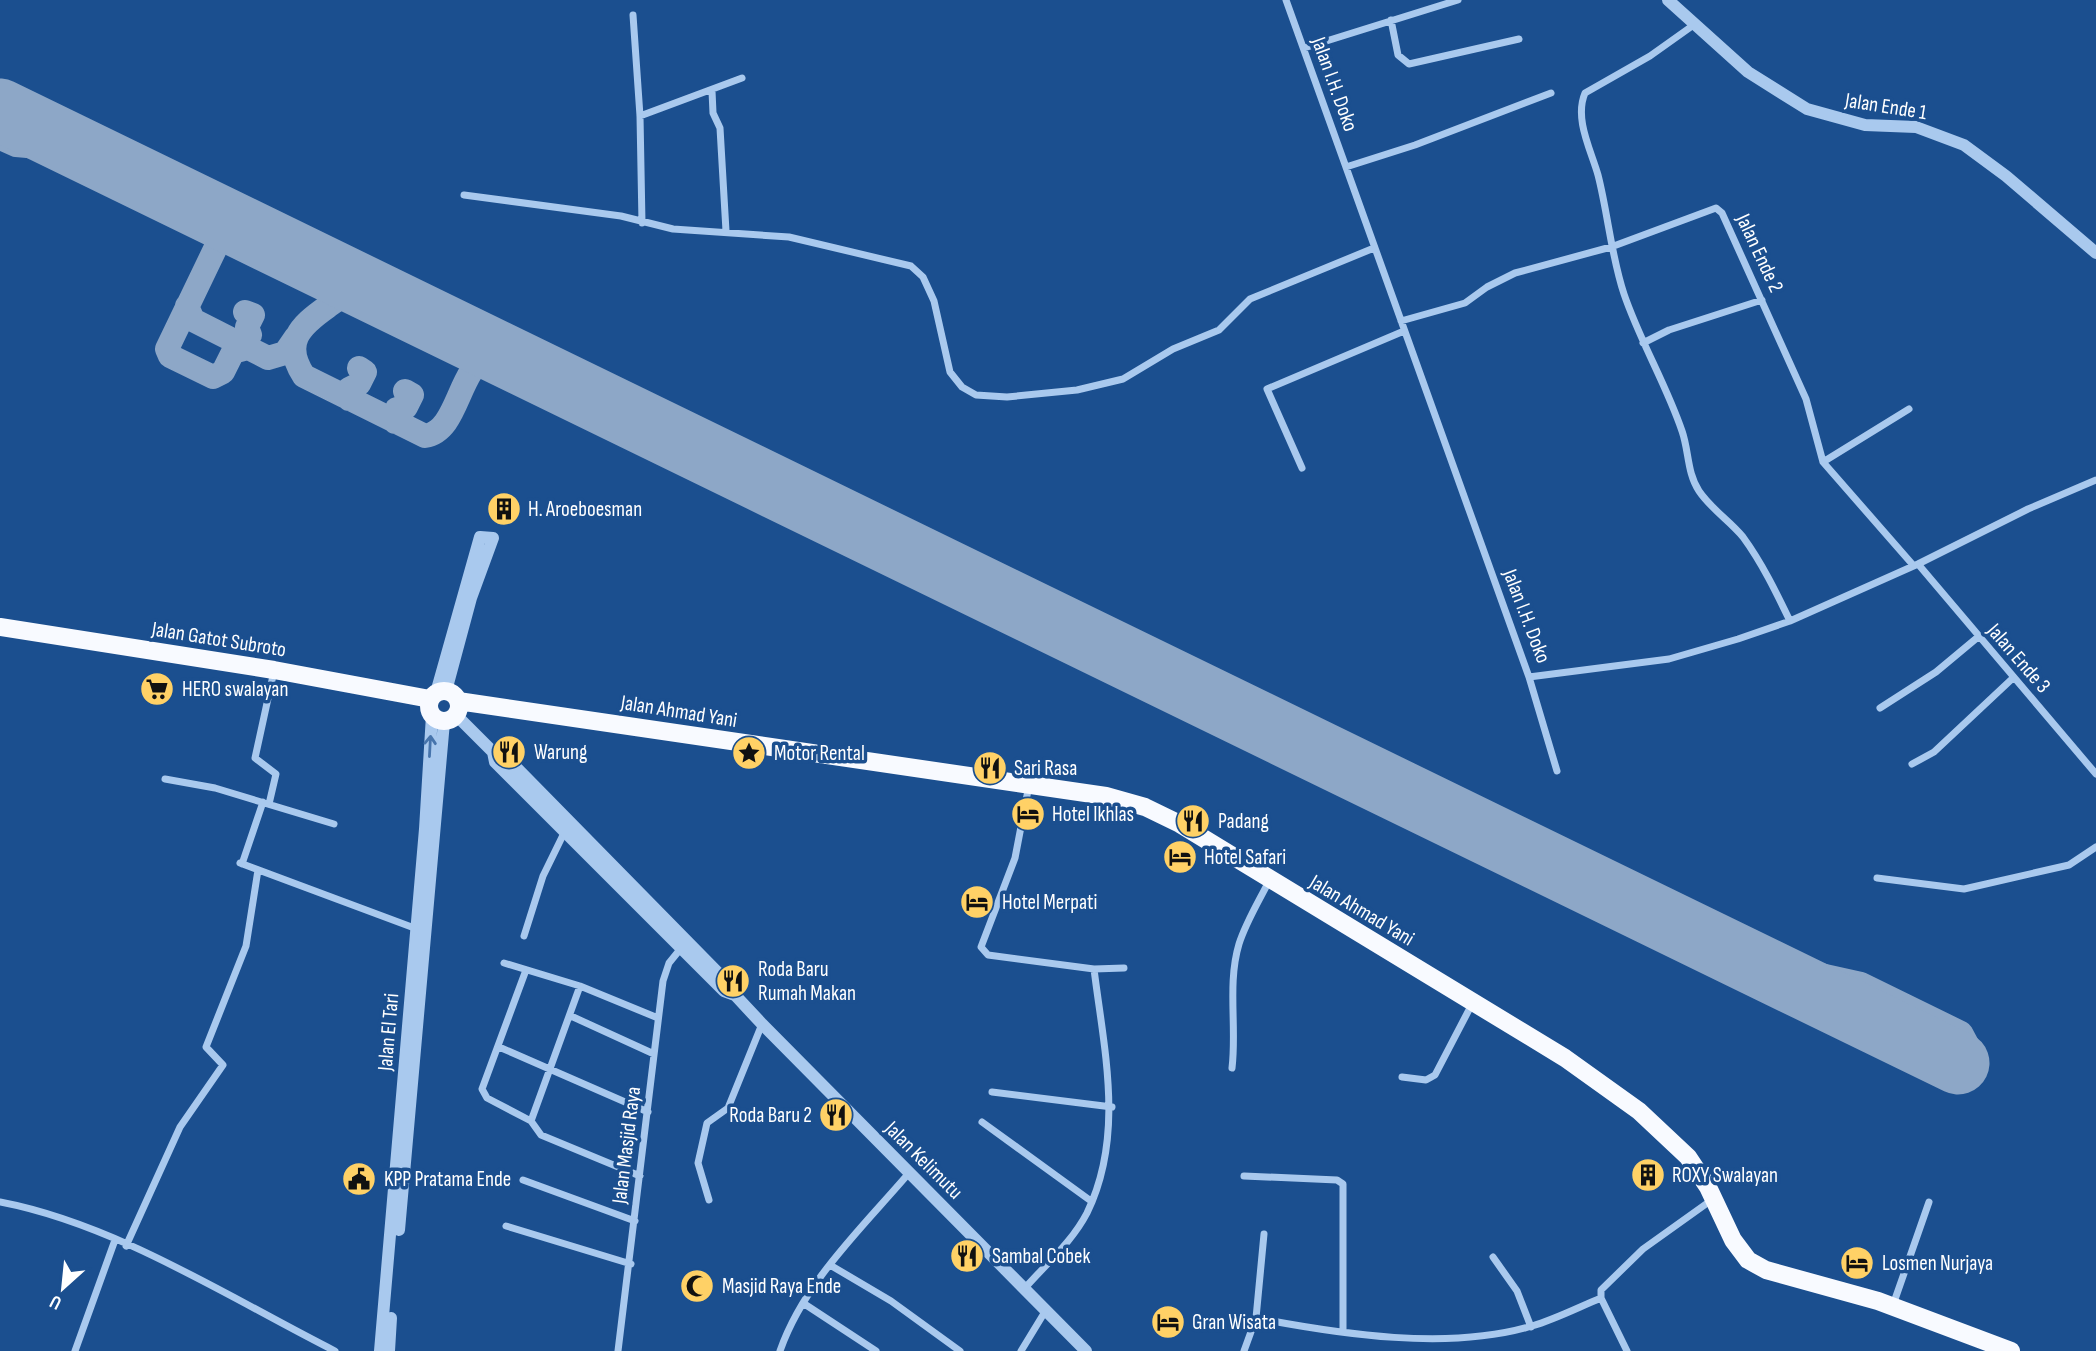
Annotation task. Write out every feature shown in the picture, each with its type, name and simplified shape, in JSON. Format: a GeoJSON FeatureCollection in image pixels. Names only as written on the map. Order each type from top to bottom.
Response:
{"type":"FeatureCollection","features":[{"type":"Feature","properties":{"kind":"highway","name":"Jalan Gatot Subroto"},"geometry":{"type":"LineString","coordinates":[[0,627],[274,670],[443,705]]}},
{"type":"Feature","properties":{"kind":"highway","name":"Jalan Ahmad Yani"},"geometry":{"type":"LineString","coordinates":[[443,705],[1106,796],[1144,807],[1180,824],[1565,1058],[1639,1111],[1688,1157],[1733,1240],[1748,1259],[1757,1265],[1893,1306],[1978,1345],[2011,1351]]}},
{"type":"Feature","properties":{"kind":"street","name":"Jalan I.H. Doko"},"geometry":{"type":"LineString","coordinates":[[1286,0],[1528,677],[1669,659],[1790,621],[2028,509],[2096,480]]}},
{"type":"Feature","properties":{"kind":"street"},"geometry":{"type":"LineString","coordinates":[[1304,48],[1458,0]]}},
{"type":"Feature","properties":{"kind":"street","name":"Jalan Ende 1"},"geometry":{"type":"LineString","coordinates":[[1668,0],[1748,72],[1807,109],[1866,125],[1916,127],[1964,145],[2006,176],[2096,253]]}},
{"type":"Feature","properties":{"kind":"street"},"geometry":{"type":"LineString","coordinates":[[633,15],[640,116],[642,223]]}},
{"type":"Feature","properties":{"kind":"street"},"geometry":{"type":"LineString","coordinates":[[1391,20],[1398,55],[1409,64],[1518,40]]}},
{"type":"Feature","properties":{"kind":"street"},"geometry":{"type":"LineString","coordinates":[[1695,24],[1650,56],[1585,93],[1580,112],[1599,178],[1611,247],[1643,343],[1665,385],[1684,435],[1692,477],[1700,492],[1744,538],[1768,576],[1790,621]]}},
{"type":"Feature","properties":{"kind":"street"},"geometry":{"type":"LineString","coordinates":[[640,116],[742,78]]}},
{"type":"Feature","properties":{"kind":"street"},"geometry":{"type":"LineString","coordinates":[[712,91],[713,113],[720,128],[726,231]]}},
{"type":"Feature","properties":{"kind":"street"},"geometry":{"type":"LineString","coordinates":[[1346,167],[1415,145],[1552,93]]}},
{"type":"Feature","properties":{"kind":"street"},"geometry":{"type":"LineString","coordinates":[[464,195],[621,216],[673,229],[789,237],[911,266],[923,277],[933,301],[950,372],[962,387],[976,395],[1007,397],[1077,390],[1123,379],[1173,349],[1219,330],[1250,299],[1374,248]]}},
{"type":"Feature","properties":{"kind":"street","name":"Jalan Ende 2"},"geometry":{"type":"LineString","coordinates":[[1401,321],[1465,303],[1487,287],[1515,273],[1611,247],[1716,208],[1722,213],[1806,399],[1823,462],[1915,564]]}},
{"type":"Feature","properties":{"kind":"street"},"geometry":{"type":"LineString","coordinates":[[1643,343],[1669,330],[1762,300]]}},
{"type":"Feature","properties":{"kind":"street"},"geometry":{"type":"LineString","coordinates":[[1302,468],[1267,389],[1404,331]]}},
{"type":"Feature","properties":{"kind":"street"},"geometry":{"type":"LineString","coordinates":[[1823,462],[1909,409]]}},
{"type":"Feature","properties":{"kind":"street"},"geometry":{"type":"LineString","coordinates":[[486,537],[454,640],[443,705],[493,752],[495,762],[684,945]]}},
{"type":"Feature","properties":{"kind":"street","name":"Jalan Ende 3"},"geometry":{"type":"LineString","coordinates":[[1915,564],[2096,774]]}},
{"type":"Feature","properties":{"kind":"street"},"geometry":{"type":"LineString","coordinates":[[1880,708],[1936,672],[1978,637]]}},
{"type":"Feature","properties":{"kind":"street"},"geometry":{"type":"LineString","coordinates":[[274,670],[255,758],[276,774],[241,863],[416,929]]}},
{"type":"Feature","properties":{"kind":"street"},"geometry":{"type":"LineString","coordinates":[[1528,677],[1557,771]]}},
{"type":"Feature","properties":{"kind":"street"},"geometry":{"type":"LineString","coordinates":[[1912,764],[1934,752],[2013,678]]}},
{"type":"Feature","properties":{"kind":"street","name":"Jalan El Tari"},"geometry":{"type":"LineString","coordinates":[[389,1351],[411,1048],[416,929],[443,705]]}},
{"type":"Feature","properties":{"kind":"street","name":"Jalan El Tari"},"geometry":{"type":"LineString","coordinates":[[380,1351],[443,705]]}},
{"type":"Feature","properties":{"kind":"street"},"geometry":{"type":"LineString","coordinates":[[493,752],[502,753],[684,945]]}},
{"type":"Feature","properties":{"kind":"street"},"geometry":{"type":"LineString","coordinates":[[165,779],[215,788],[334,824]]}},
{"type":"Feature","properties":{"kind":"street"},"geometry":{"type":"LineString","coordinates":[[1029,785],[1015,858],[981,947],[988,955],[1094,969],[1124,968]]}},
{"type":"Feature","properties":{"kind":"street"},"geometry":{"type":"LineString","coordinates":[[524,936],[543,876],[565,831]]}},
{"type":"Feature","properties":{"kind":"street"},"geometry":{"type":"LineString","coordinates":[[1877,878],[1964,889],[2056,869],[2096,847]]}},
{"type":"Feature","properties":{"kind":"street"},"geometry":{"type":"LineString","coordinates":[[126,1246],[180,1127],[223,1065],[206,1046],[246,946],[258,870]]}},
{"type":"Feature","properties":{"kind":"street"},"geometry":{"type":"LineString","coordinates":[[1232,1068],[1235,1049],[1233,988],[1239,945],[1270,880]]}},
{"type":"Feature","properties":{"kind":"street","name":"Jalan Kelimutu"},"geometry":{"type":"LineString","coordinates":[[684,945],[724,991],[735,995],[1087,1351]]}},
{"type":"Feature","properties":{"kind":"street","name":"Jalan Masjid Raya"},"geometry":{"type":"LineString","coordinates":[[618,1351],[631,1264],[663,981],[669,963],[684,945]]}},
{"type":"Feature","properties":{"kind":"street"},"geometry":{"type":"LineString","coordinates":[[504,964],[580,986],[658,1018]]}},
{"type":"Feature","properties":{"kind":"street"},"geometry":{"type":"LineString","coordinates":[[1025,1288],[1070,1239],[1091,1202],[1107,1149],[1112,1107],[1094,969]]}},
{"type":"Feature","properties":{"kind":"street"},"geometry":{"type":"LineString","coordinates":[[526,970],[483,1093],[487,1098],[531,1121],[541,1135],[640,1176]]}},
{"type":"Feature","properties":{"kind":"street"},"geometry":{"type":"LineString","coordinates":[[531,1121],[580,986]]}},
{"type":"Feature","properties":{"kind":"street"},"geometry":{"type":"LineString","coordinates":[[1402,1077],[1426,1080],[1435,1075],[1473,1003]]}},
{"type":"Feature","properties":{"kind":"street"},"geometry":{"type":"LineString","coordinates":[[571,1016],[654,1054]]}},
{"type":"Feature","properties":{"kind":"street"},"geometry":{"type":"LineString","coordinates":[[709,1200],[698,1163],[707,1123],[728,1108],[762,1024]]}},
{"type":"Feature","properties":{"kind":"street"},"geometry":{"type":"LineString","coordinates":[[499,1046],[551,1072],[648,1112]]}},
{"type":"Feature","properties":{"kind":"street"},"geometry":{"type":"LineString","coordinates":[[992,1092],[1112,1107]]}},
{"type":"Feature","properties":{"kind":"street"},"geometry":{"type":"LineString","coordinates":[[982,1122],[1091,1202]]}},
{"type":"Feature","properties":{"kind":"street"},"geometry":{"type":"LineString","coordinates":[[780,1351],[792,1320],[830,1265],[909,1172]]}},
{"type":"Feature","properties":{"kind":"street"},"geometry":{"type":"LineString","coordinates":[[1244,1176],[1337,1180],[1343,1184],[1343,1331]]}},
{"type":"Feature","properties":{"kind":"street"},"geometry":{"type":"LineString","coordinates":[[523,1180],[635,1221]]}},
{"type":"Feature","properties":{"kind":"street"},"geometry":{"type":"LineString","coordinates":[[1627,1351],[1601,1298],[1605,1286],[1643,1249],[1713,1199]]}},
{"type":"Feature","properties":{"kind":"street"},"geometry":{"type":"LineString","coordinates":[[0,1202],[37,1210],[115,1240],[335,1351]]}},
{"type":"Feature","properties":{"kind":"street"},"geometry":{"type":"LineString","coordinates":[[1893,1306],[1929,1202]]}},
{"type":"Feature","properties":{"kind":"street"},"geometry":{"type":"LineString","coordinates":[[506,1226],[631,1264]]}},
{"type":"Feature","properties":{"kind":"street"},"geometry":{"type":"LineString","coordinates":[[1244,1351],[1256,1318],[1264,1234]]}},
{"type":"Feature","properties":{"kind":"street"},"geometry":{"type":"LineString","coordinates":[[75,1351],[115,1240]]}},
{"type":"Feature","properties":{"kind":"street"},"geometry":{"type":"LineString","coordinates":[[1493,1256],[1517,1291],[1531,1326]]}},
{"type":"Feature","properties":{"kind":"street"},"geometry":{"type":"LineString","coordinates":[[830,1265],[891,1301],[960,1351]]}},
{"type":"Feature","properties":{"kind":"street"},"geometry":{"type":"LineString","coordinates":[[1256,1318],[1380,1336],[1454,1336],[1531,1326],[1601,1298]]}},
{"type":"Feature","properties":{"kind":"street"},"geometry":{"type":"LineString","coordinates":[[803,1303],[876,1351]]}},
{"type":"Feature","properties":{"kind":"street"},"geometry":{"type":"LineString","coordinates":[[1021,1351],[1046,1309]]}},
{"type":"Feature","properties":{"kind":"taxiway"},"geometry":{"type":"LineString","coordinates":[[0,138],[16,145],[85,151]]}},
{"type":"Feature","properties":{"kind":"taxiway"},"geometry":{"type":"LineString","coordinates":[[208,211],[216,227],[217,245]]}},
{"type":"Feature","properties":{"kind":"taxiway"},"geometry":{"type":"LineString","coordinates":[[248,348],[233,352],[223,372],[213,377],[170,356],[167,349],[217,245],[234,233],[251,232]]}},
{"type":"Feature","properties":{"kind":"taxiway"},"geometry":{"type":"LineString","coordinates":[[372,291],[353,291],[343,296],[302,328],[294,345],[304,376],[425,436],[436,432],[445,423],[471,372],[479,362],[490,354],[507,357]]}},
{"type":"Feature","properties":{"kind":"taxiway"},"geometry":{"type":"LineString","coordinates":[[187,306],[193,320],[268,358],[285,353],[296,337]]}},
{"type":"Feature","properties":{"kind":"taxiway"},"geometry":{"type":"LineString","coordinates":[[241,345],[250,335],[247,327],[253,315],[245,312]]}},
{"type":"Feature","properties":{"kind":"taxiway"},"geometry":{"type":"LineString","coordinates":[[467,337],[475,349],[473,366]]}},
{"type":"Feature","properties":{"kind":"taxiway"},"geometry":{"type":"LineString","coordinates":[[349,399],[349,389],[359,384],[365,372],[359,368]]}},
{"type":"Feature","properties":{"kind":"taxiway"},"geometry":{"type":"LineString","coordinates":[[395,422],[397,409],[406,407],[412,395],[405,391]]}},
{"type":"Feature","properties":{"kind":"taxiway"},"geometry":{"type":"LineString","coordinates":[[1740,957],[1861,984],[1961,1033],[1969,1048],[1961,1066],[1951,1070],[1937,1063],[1930,1049]]}},
{"type":"Feature","properties":{"kind":"runway"},"geometry":{"type":"LineString","coordinates":[[0,110],[1958,1063]]}},
{"type":"Feature","properties":{"kind":"place","name":"H. Aroeboesman"},"geometry":{"type":"Point","coordinates":[504,509]}},
{"type":"Feature","properties":{"kind":"place","name":"HERO swalayan"},"geometry":{"type":"Point","coordinates":[157,689]}},
{"type":"Feature","properties":{"kind":"place","name":"Warung"},"geometry":{"type":"Point","coordinates":[509,752]}},
{"type":"Feature","properties":{"kind":"place","name":"Motor Rental"},"geometry":{"type":"Point","coordinates":[749,753]}},
{"type":"Feature","properties":{"kind":"place","name":"Sari Rasa"},"geometry":{"type":"Point","coordinates":[990,768]}},
{"type":"Feature","properties":{"kind":"place","name":"Hotel Ikhlas"},"geometry":{"type":"Point","coordinates":[1028,814]}},
{"type":"Feature","properties":{"kind":"place","name":"Padang"},"geometry":{"type":"Point","coordinates":[1193,821]}},
{"type":"Feature","properties":{"kind":"place","name":"Hotel Safari"},"geometry":{"type":"Point","coordinates":[1180,857]}},
{"type":"Feature","properties":{"kind":"place","name":"Hotel Merpati"},"geometry":{"type":"Point","coordinates":[977,902]}},
{"type":"Feature","properties":{"kind":"place","name":"Roda Baru Rumah Makan"},"geometry":{"type":"Point","coordinates":[733,981]}},
{"type":"Feature","properties":{"kind":"place","name":"Roda Baru 2"},"geometry":{"type":"Point","coordinates":[836,1115]}},
{"type":"Feature","properties":{"kind":"place","name":"ROXY Swalayan"},"geometry":{"type":"Point","coordinates":[1648,1175]}},
{"type":"Feature","properties":{"kind":"place","name":"KPP Pratama Ende"},"geometry":{"type":"Point","coordinates":[359,1179]}},
{"type":"Feature","properties":{"kind":"place","name":"Sambal Cobek"},"geometry":{"type":"Point","coordinates":[967,1256]}},
{"type":"Feature","properties":{"kind":"place","name":"Losmen Nurjaya"},"geometry":{"type":"Point","coordinates":[1857,1263]}},
{"type":"Feature","properties":{"kind":"place","name":"Masjid Raya Ende"},"geometry":{"type":"Point","coordinates":[697,1286]}},
{"type":"Feature","properties":{"kind":"place","name":"Gran Wisata"},"geometry":{"type":"Point","coordinates":[1168,1322]}}]}
